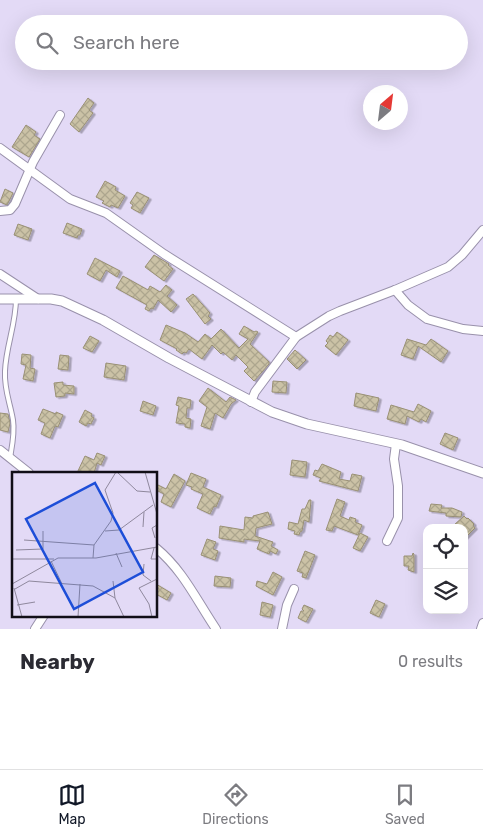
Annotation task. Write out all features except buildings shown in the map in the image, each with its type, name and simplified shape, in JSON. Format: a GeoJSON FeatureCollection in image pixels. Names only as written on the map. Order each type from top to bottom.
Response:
{"type":"FeatureCollection","features":[{"type":"Feature","properties":{"kind":"street"},"geometry":{"type":"LineString","coordinates":[[0,211],[10,210],[15,204],[30,171],[60,115]]}},
{"type":"Feature","properties":{"kind":"street"},"geometry":{"type":"LineString","coordinates":[[0,148],[70,199],[96,208],[111,216],[164,254],[296,337]]}},
{"type":"Feature","properties":{"kind":"street"},"geometry":{"type":"LineString","coordinates":[[251,402],[255,392],[296,337],[334,313],[448,267],[462,255],[483,230]]}},
{"type":"Feature","properties":{"kind":"street"},"geometry":{"type":"LineString","coordinates":[[0,274],[38,299]]}},
{"type":"Feature","properties":{"kind":"street"},"geometry":{"type":"LineString","coordinates":[[395,290],[408,305],[427,319],[463,329],[483,332]]}},
{"type":"Feature","properties":{"kind":"street"},"geometry":{"type":"LineString","coordinates":[[0,299],[62,301],[73,305],[251,402],[288,418],[396,444],[483,473]]}},
{"type":"Feature","properties":{"kind":"street"},"geometry":{"type":"LineString","coordinates":[[386,541],[398,518],[398,486],[394,459],[396,444]]}},
{"type":"Feature","properties":{"kind":"street"},"geometry":{"type":"LineString","coordinates":[[0,450],[28,472]]}},
{"type":"Feature","properties":{"kind":"street"},"geometry":{"type":"LineString","coordinates":[[158,550],[175,566],[216,629]]}},
{"type":"Feature","properties":{"kind":"street"},"geometry":{"type":"LineString","coordinates":[[282,629],[287,605],[294,589]]}},
{"type":"Feature","properties":{"kind":"street"},"geometry":{"type":"LineString","coordinates":[[35,629],[43,616]]}},
{"type":"Feature","properties":{"kind":"street"},"geometry":{"type":"LineString","coordinates":[[481,629],[483,623]]}},
{"type":"Feature","properties":{"kind":"lane"},"geometry":{"type":"LineString","coordinates":[[10,458],[14,427],[7,399],[5,370],[8,343],[15,321],[16,299]]}}]}
